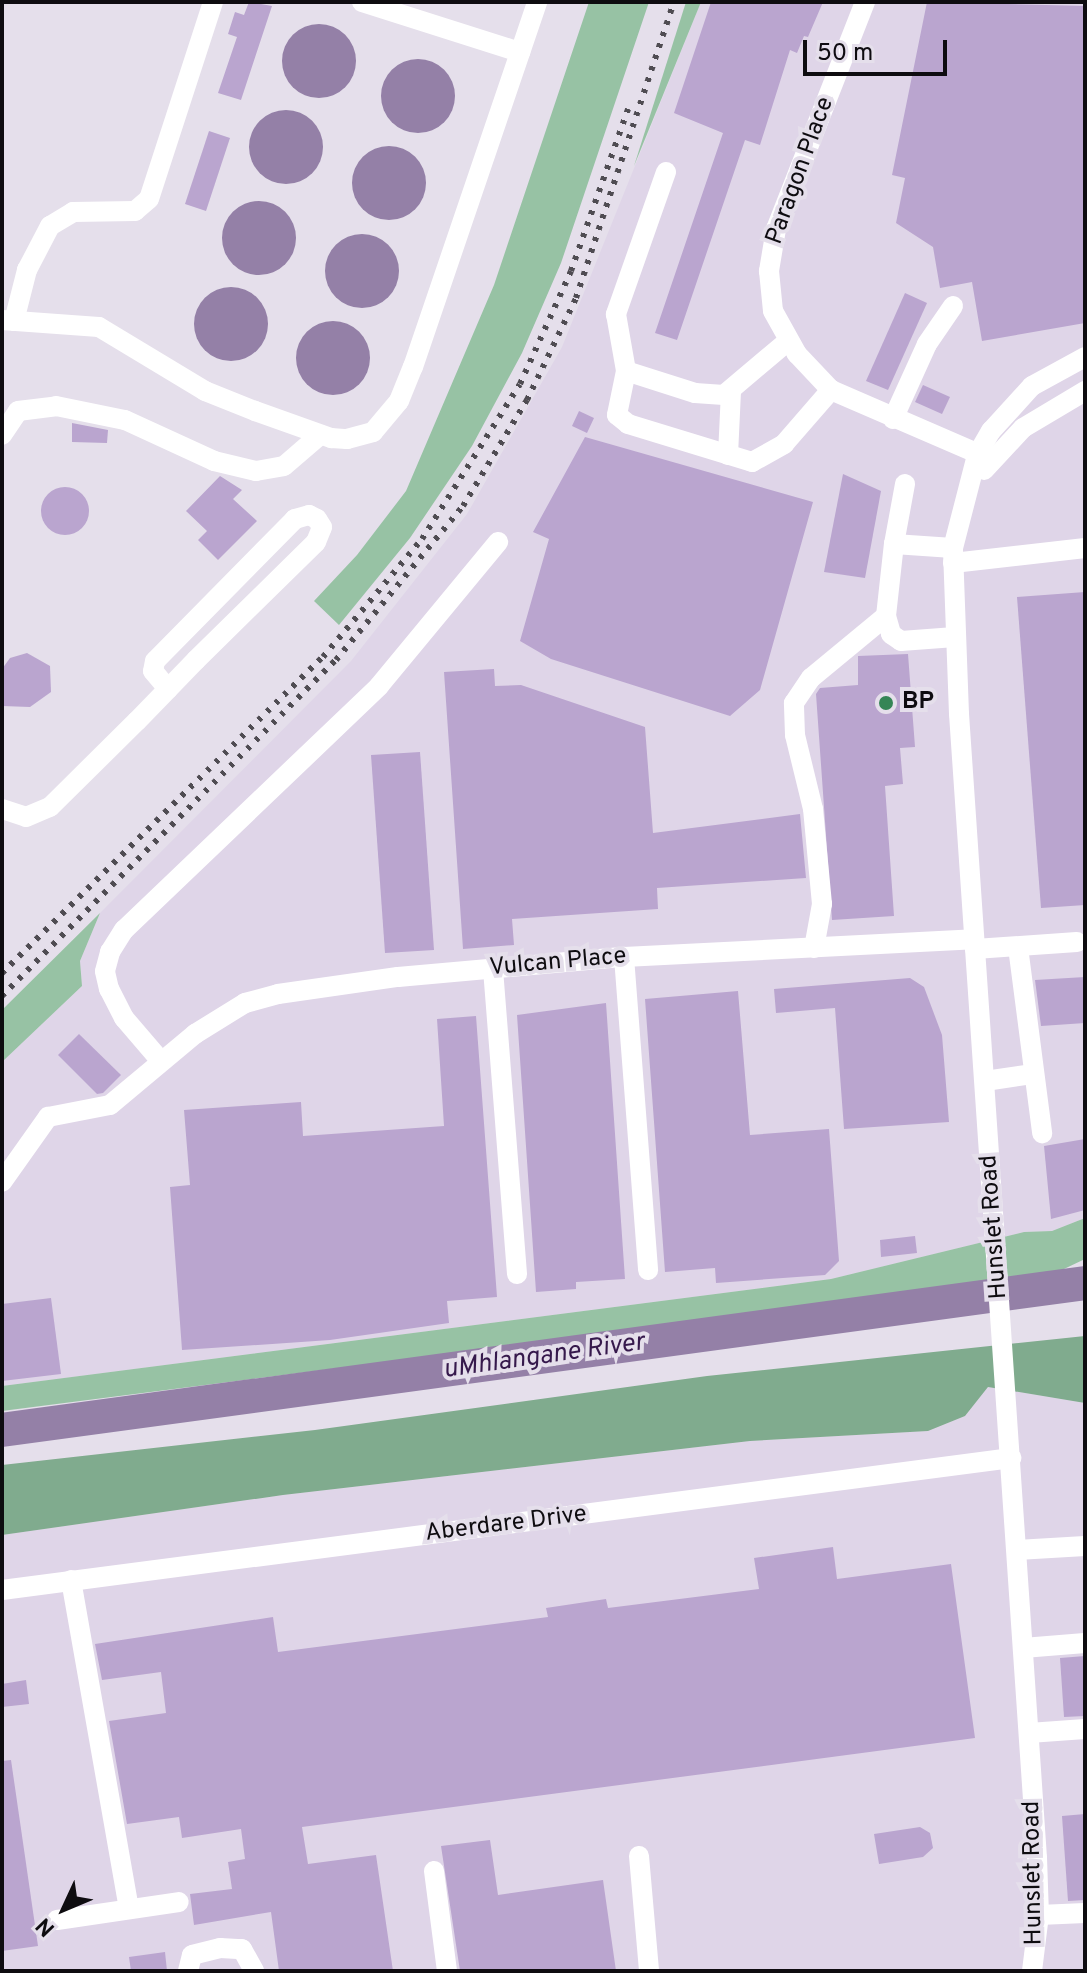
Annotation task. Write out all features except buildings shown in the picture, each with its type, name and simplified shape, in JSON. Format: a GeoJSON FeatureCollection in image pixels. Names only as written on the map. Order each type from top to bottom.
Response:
{"type":"FeatureCollection","features":[{"type":"Feature","properties":{"kind":"street"},"geometry":{"type":"LineString","coordinates":[[213,2],[149,199],[135,211],[73,212],[50,226],[27,270],[8,320],[99,327],[205,391],[320,435],[361,437],[383,422],[399,401],[537,2]]}},
{"type":"Feature","properties":{"kind":"street"},"geometry":{"type":"LineString","coordinates":[[362,2],[520,52]]}},
{"type":"Feature","properties":{"kind":"street","name":"Paragon Place"},"geometry":{"type":"LineString","coordinates":[[865,2],[774,240],[769,271],[773,311],[788,341],[831,390],[985,458]]}},
{"type":"Feature","properties":{"kind":"street"},"geometry":{"type":"LineString","coordinates":[[666,172],[616,314],[626,371],[617,399],[621,419],[752,462],[769,455],[831,390]]}},
{"type":"Feature","properties":{"kind":"street"},"geometry":{"type":"LineString","coordinates":[[893,419],[927,344],[953,306]]}},
{"type":"Feature","properties":{"kind":"street"},"geometry":{"type":"LineString","coordinates":[[626,371],[695,393],[731,391],[788,341]]}},
{"type":"Feature","properties":{"kind":"street","name":"Hunslet Road"},"geometry":{"type":"LineString","coordinates":[[1032,1971],[1039,1915],[1029,1733],[955,637],[953,555],[970,484],[985,458],[991,431],[1032,386],[1085,357]]}},
{"type":"Feature","properties":{"kind":"street"},"geometry":{"type":"LineString","coordinates":[[728,455],[731,391]]}},
{"type":"Feature","properties":{"kind":"street"},"geometry":{"type":"LineString","coordinates":[[985,458],[1033,421],[1085,391]]}},
{"type":"Feature","properties":{"kind":"street"},"geometry":{"type":"LineString","coordinates":[[2,435],[18,411],[56,406],[125,420],[214,461],[256,471],[284,466],[320,435]]}},
{"type":"Feature","properties":{"kind":"street"},"geometry":{"type":"LineString","coordinates":[[905,484],[886,616],[891,634],[901,641],[955,637]]}},
{"type":"Feature","properties":{"kind":"street"},"geometry":{"type":"LineString","coordinates":[[2,809],[26,817],[50,807],[316,542],[322,527],[317,519],[295,519],[155,661],[153,671],[168,689]]}},
{"type":"Feature","properties":{"kind":"street"},"geometry":{"type":"LineString","coordinates":[[160,1060],[124,1018],[109,989],[110,952],[124,930],[304,763],[379,686],[498,542]]}},
{"type":"Feature","properties":{"kind":"street"},"geometry":{"type":"LineString","coordinates":[[894,544],[953,555],[1085,548]]}},
{"type":"Feature","properties":{"kind":"street"},"geometry":{"type":"LineString","coordinates":[[814,948],[822,904],[813,809],[792,720],[794,703],[811,678],[886,616]]}},
{"type":"Feature","properties":{"kind":"street","name":"Vulcan Place"},"geometry":{"type":"LineString","coordinates":[[2,1182],[42,1121],[54,1114],[110,1105],[160,1060],[218,1019],[256,1000],[385,979],[624,957],[814,948],[975,944],[1018,947],[1077,942]]}},
{"type":"Feature","properties":{"kind":"street"},"geometry":{"type":"LineString","coordinates":[[1018,947],[1042,1133]]}},
{"type":"Feature","properties":{"kind":"street"},"geometry":{"type":"LineString","coordinates":[[624,957],[648,1270]]}},
{"type":"Feature","properties":{"kind":"street"},"geometry":{"type":"LineString","coordinates":[[493,969],[517,1274]]}},
{"type":"Feature","properties":{"kind":"street"},"geometry":{"type":"LineString","coordinates":[[985,1081],[1033,1074]]}},
{"type":"Feature","properties":{"kind":"street","name":"Aberdare Drive"},"geometry":{"type":"LineString","coordinates":[[2,1590],[1011,1458]]}},
{"type":"Feature","properties":{"kind":"street"},"geometry":{"type":"LineString","coordinates":[[1017,1550],[1085,1546]]}},
{"type":"Feature","properties":{"kind":"street"},"geometry":{"type":"LineString","coordinates":[[71,1580],[129,1909]]}},
{"type":"Feature","properties":{"kind":"street"},"geometry":{"type":"LineString","coordinates":[[1023,1648],[1085,1643]]}},
{"type":"Feature","properties":{"kind":"street"},"geometry":{"type":"LineString","coordinates":[[1029,1733],[1085,1729]]}},
{"type":"Feature","properties":{"kind":"street"},"geometry":{"type":"LineString","coordinates":[[639,1856],[649,1971]]}},
{"type":"Feature","properties":{"kind":"street"},"geometry":{"type":"LineString","coordinates":[[434,1871],[447,1971]]}},
{"type":"Feature","properties":{"kind":"street"},"geometry":{"type":"LineString","coordinates":[[57,1920],[179,1902]]}},
{"type":"Feature","properties":{"kind":"street"},"geometry":{"type":"LineString","coordinates":[[1039,1915],[1085,1913]]}},
{"type":"Feature","properties":{"kind":"street"},"geometry":{"type":"LineString","coordinates":[[188,1971],[192,1955],[220,1948],[242,1949],[254,1971]]}},
{"type":"Feature","properties":{"kind":"shaded area"},"geometry":{"type":"Polygon","coordinates":[[[701,2],[1085,2],[1085,1218],[1052,1231],[1024,1232],[831,1279],[2,1386],[2,1062],[82,986],[80,961],[100,913],[351,661],[467,514],[562,347],[701,2]]]}},
{"type":"Feature","properties":{"kind":"shaded area"},"geometry":{"type":"Polygon","coordinates":[[[319,24],[333,27],[345,35],[353,47],[356,61],[353,75],[345,87],[333,95],[319,98],[305,95],[293,87],[285,75],[282,61],[285,47],[293,35],[305,27],[319,24]]]}},
{"type":"Feature","properties":{"kind":"shaded area"},"geometry":{"type":"Polygon","coordinates":[[[418,59],[432,62],[444,70],[452,82],[455,96],[452,110],[444,122],[432,130],[418,133],[404,130],[392,122],[384,110],[381,96],[384,82],[392,70],[404,62],[418,59]]]}},
{"type":"Feature","properties":{"kind":"shaded area"},"geometry":{"type":"Polygon","coordinates":[[[286,110],[300,113],[312,121],[320,133],[323,147],[320,161],[312,173],[300,181],[286,184],[272,181],[260,173],[252,161],[249,147],[252,133],[260,121],[272,113],[286,110]]]}},
{"type":"Feature","properties":{"kind":"shaded area"},"geometry":{"type":"Polygon","coordinates":[[[389,146],[403,149],[415,157],[423,169],[426,183],[423,197],[415,209],[403,217],[389,220],[375,217],[363,209],[355,197],[352,183],[355,169],[363,157],[375,149],[389,146]]]}},
{"type":"Feature","properties":{"kind":"shaded area"},"geometry":{"type":"Polygon","coordinates":[[[259,201],[273,204],[285,212],[293,224],[296,238],[293,252],[285,264],[273,272],[259,275],[245,272],[233,264],[225,252],[222,238],[225,224],[233,212],[245,204],[259,201]]]}},
{"type":"Feature","properties":{"kind":"shaded area"},"geometry":{"type":"Polygon","coordinates":[[[362,234],[376,237],[388,245],[396,257],[399,271],[396,285],[388,297],[376,305],[362,308],[348,305],[336,297],[328,285],[325,271],[328,257],[336,245],[348,237],[362,234]]]}},
{"type":"Feature","properties":{"kind":"shaded area"},"geometry":{"type":"Polygon","coordinates":[[[231,287],[245,290],[257,298],[265,310],[268,324],[265,338],[257,350],[245,358],[231,361],[217,358],[205,350],[197,338],[194,324],[197,310],[205,298],[217,290],[231,287]]]}},
{"type":"Feature","properties":{"kind":"shaded area"},"geometry":{"type":"Polygon","coordinates":[[[333,321],[347,324],[359,332],[367,344],[370,358],[367,372],[359,384],[347,392],[333,395],[319,392],[307,384],[299,372],[296,358],[299,344],[307,332],[319,324],[333,321]]]}},
{"type":"Feature","properties":{"kind":"shaded area"},"geometry":{"type":"Polygon","coordinates":[[[988,1387],[1085,1403],[1085,1971],[2,1971],[2,1535],[283,1495],[750,1441],[928,1431],[965,1416],[988,1387]]]}},
{"type":"Feature","properties":{"kind":"green space"},"geometry":{"type":"Polygon","coordinates":[[[589,2],[649,2],[561,263],[522,353],[472,446],[410,538],[339,625],[314,601],[357,555],[406,491],[494,285],[589,2]]]}},
{"type":"Feature","properties":{"kind":"green space"},"geometry":{"type":"Polygon","coordinates":[[[686,2],[701,2],[634,166],[686,2]]]}},
{"type":"Feature","properties":{"kind":"green space"},"geometry":{"type":"Polygon","coordinates":[[[100,913],[80,961],[82,986],[2,1062],[2,1010],[100,913]]]}},
{"type":"Feature","properties":{"kind":"green space"},"geometry":{"type":"Polygon","coordinates":[[[1085,1218],[1085,1259],[1045,1278],[2,1411],[2,1386],[831,1279],[1024,1232],[1052,1231],[1085,1218]]]}},
{"type":"Feature","properties":{"kind":"green space"},"geometry":{"type":"Polygon","coordinates":[[[1085,1336],[1085,1403],[988,1387],[965,1416],[928,1431],[750,1441],[283,1495],[2,1535],[2,1465],[315,1430],[707,1376],[1085,1336]]]}},
{"type":"Feature","properties":{"kind":"waterway","name":"uMhlangane River"},"geometry":{"type":"LineString","coordinates":[[2,1430],[1085,1283]]}},
{"type":"Feature","properties":{"kind":"railway"},"geometry":{"type":"LineString","coordinates":[[2,996],[336,660],[463,506],[527,400],[576,298],[674,2]]}},
{"type":"Feature","properties":{"kind":"railway"},"geometry":{"type":"LineString","coordinates":[[2,973],[323,657],[422,539],[520,384],[571,271],[628,109]]}},
{"type":"Feature","properties":{"kind":"place","name":"BP"},"geometry":{"type":"Point","coordinates":[886,703]}}]}
